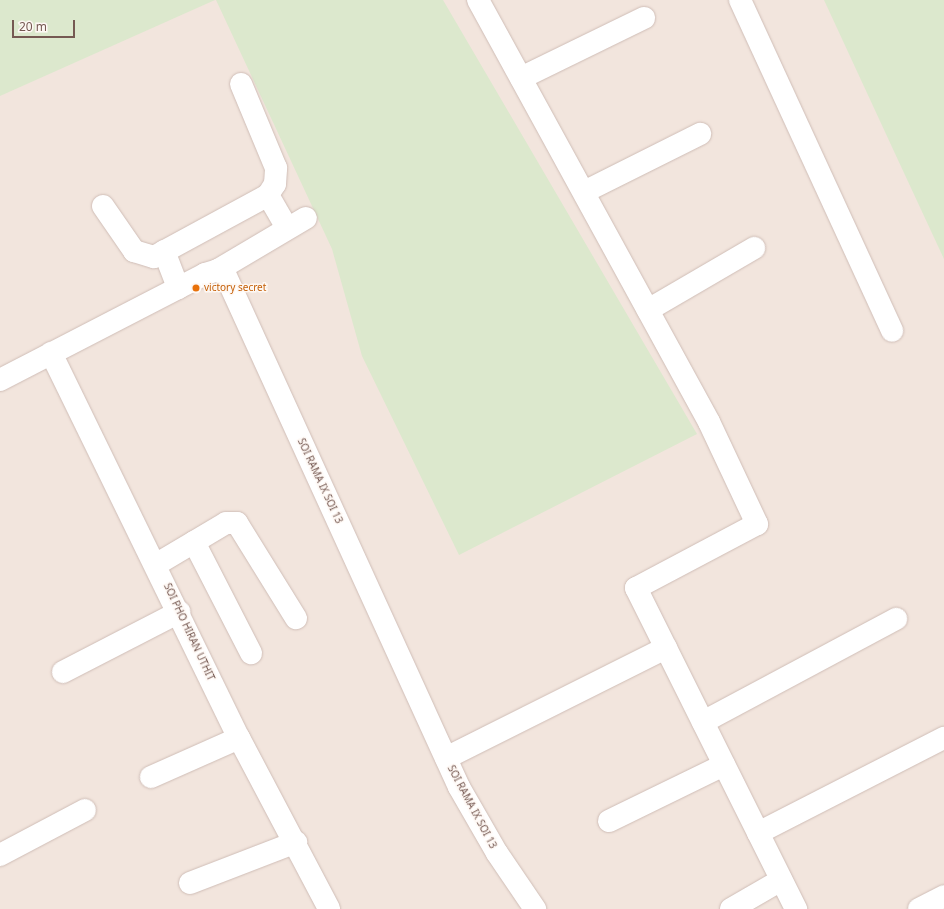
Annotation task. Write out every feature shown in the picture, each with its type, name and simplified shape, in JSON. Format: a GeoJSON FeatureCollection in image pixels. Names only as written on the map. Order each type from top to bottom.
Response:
{"type":"FeatureCollection","features":[{"type":"Feature","properties":{"kind":"street"},"geometry":{"type":"LineString","coordinates":[[478,0],[648,310],[757,524],[636,588],[796,909]]}},
{"type":"Feature","properties":{"kind":"street"},"geometry":{"type":"LineString","coordinates":[[740,0],[892,331]]}},
{"type":"Feature","properties":{"kind":"street"},"geometry":{"type":"LineString","coordinates":[[521,78],[644,18]]}},
{"type":"Feature","properties":{"kind":"street"},"geometry":{"type":"LineString","coordinates":[[103,206],[134,251],[144,256],[164,251],[268,195],[275,184],[276,168],[241,84]]}},
{"type":"Feature","properties":{"kind":"street"},"geometry":{"type":"LineString","coordinates":[[584,192],[700,134]]}},
{"type":"Feature","properties":{"kind":"street"},"geometry":{"type":"LineString","coordinates":[[268,195],[287,228]]}},
{"type":"Feature","properties":{"kind":"street"},"geometry":{"type":"LineString","coordinates":[[0,380],[178,288],[218,270],[306,218]]}},
{"type":"Feature","properties":{"kind":"street"},"geometry":{"type":"LineString","coordinates":[[648,310],[754,248]]}},
{"type":"Feature","properties":{"kind":"street"},"geometry":{"type":"LineString","coordinates":[[164,251],[178,288]]}},
{"type":"Feature","properties":{"kind":"street","name":"SOI RAMA IX SOI 13"},"geometry":{"type":"LineString","coordinates":[[218,270],[225,274],[446,758],[497,853],[535,909]]}},
{"type":"Feature","properties":{"kind":"street","name":"SOI PHO HIRAN UTHIT"},"geometry":{"type":"LineString","coordinates":[[51,354],[157,564],[240,738],[296,842],[329,909]]}},
{"type":"Feature","properties":{"kind":"street"},"geometry":{"type":"LineString","coordinates":[[157,564],[226,523],[237,523],[296,618]]}},
{"type":"Feature","properties":{"kind":"street"},"geometry":{"type":"LineString","coordinates":[[194,542],[251,653]]}},
{"type":"Feature","properties":{"kind":"street"},"geometry":{"type":"LineString","coordinates":[[63,672],[179,612]]}},
{"type":"Feature","properties":{"kind":"street"},"geometry":{"type":"LineString","coordinates":[[702,722],[896,619]]}},
{"type":"Feature","properties":{"kind":"street"},"geometry":{"type":"LineString","coordinates":[[446,758],[666,648]]}},
{"type":"Feature","properties":{"kind":"street"},"geometry":{"type":"LineString","coordinates":[[151,777],[240,738]]}},
{"type":"Feature","properties":{"kind":"street"},"geometry":{"type":"LineString","coordinates":[[758,833],[944,738]]}},
{"type":"Feature","properties":{"kind":"street"},"geometry":{"type":"LineString","coordinates":[[609,821],[724,765]]}},
{"type":"Feature","properties":{"kind":"street"},"geometry":{"type":"LineString","coordinates":[[0,855],[85,810]]}},
{"type":"Feature","properties":{"kind":"street"},"geometry":{"type":"LineString","coordinates":[[190,883],[296,842]]}},
{"type":"Feature","properties":{"kind":"street"},"geometry":{"type":"LineString","coordinates":[[731,909],[781,880]]}},
{"type":"Feature","properties":{"kind":"street"},"geometry":{"type":"LineString","coordinates":[[919,909],[944,896]]}},
{"type":"Feature","properties":{"kind":"shaded area"},"geometry":{"type":"Polygon","coordinates":[[[0,0],[944,0],[944,909],[0,909],[0,0]]]}},
{"type":"Feature","properties":{"kind":"green space"},"geometry":{"type":"Polygon","coordinates":[[[0,0],[215,0],[0,96],[0,0]]]}},
{"type":"Feature","properties":{"kind":"green space"},"geometry":{"type":"Polygon","coordinates":[[[216,0],[443,0],[697,434],[459,555],[362,356],[332,249],[216,0]]]}},
{"type":"Feature","properties":{"kind":"green space"},"geometry":{"type":"Polygon","coordinates":[[[824,0],[944,0],[944,259],[898,160],[824,0]]]}},
{"type":"Feature","properties":{"kind":"place","name":"victory secret"},"geometry":{"type":"Point","coordinates":[196,288]}}]}
